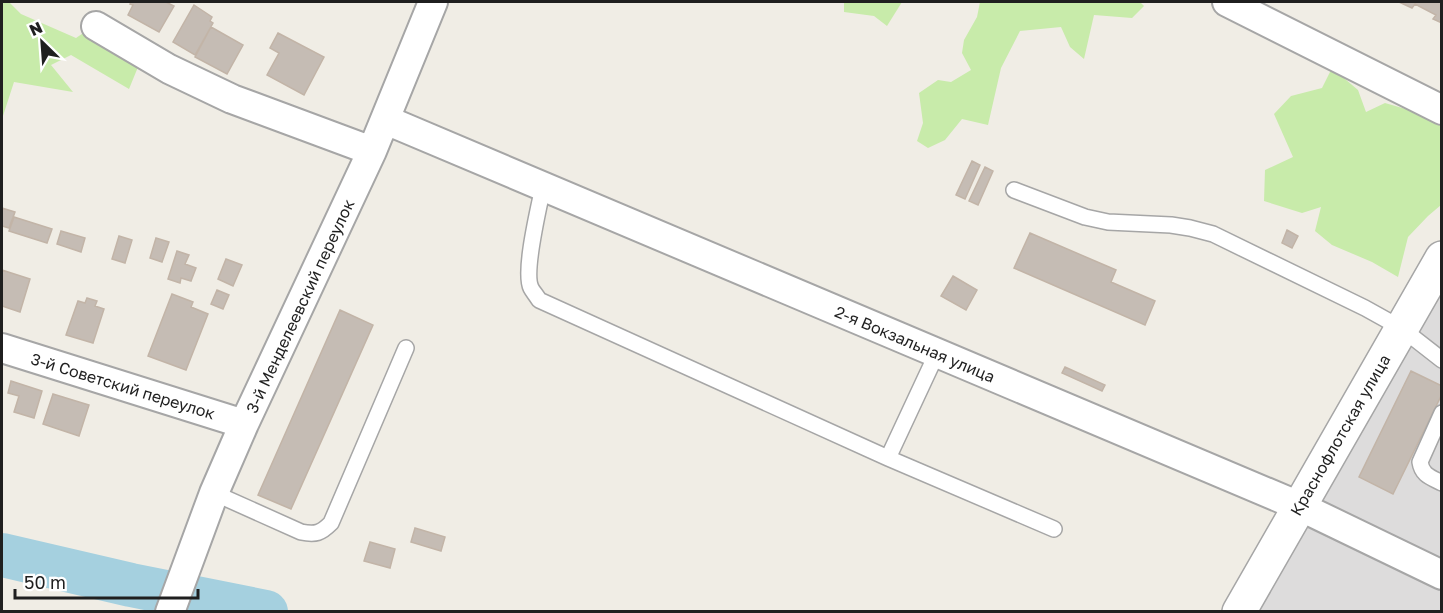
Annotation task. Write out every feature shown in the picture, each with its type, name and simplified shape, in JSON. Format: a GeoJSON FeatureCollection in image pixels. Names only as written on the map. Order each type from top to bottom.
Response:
{"type":"FeatureCollection","features":[{"type":"Feature","properties":{"kind":"street","name":"3-й Менделеевский переулок"},"geometry":{"type":"LineString","coordinates":[[170,612],[214,493],[386,120],[433,2]]}},
{"type":"Feature","properties":{"kind":"street"},"geometry":{"type":"LineString","coordinates":[[1242,5],[1442,110]]}},
{"type":"Feature","properties":{"kind":"street"},"geometry":{"type":"LineString","coordinates":[[96,26],[170,69],[232,99],[372,150]]}},
{"type":"Feature","properties":{"kind":"street","name":"2-я Вокзальная улица"},"geometry":{"type":"LineString","coordinates":[[386,120],[1299,506],[1442,575]]}},
{"type":"Feature","properties":{"kind":"street","name":"Краснофлотская улица"},"geometry":{"type":"LineString","coordinates":[[1239,612],[1442,258]]}},
{"type":"Feature","properties":{"kind":"street","name":"3-й Советский переулок"},"geometry":{"type":"LineString","coordinates":[[2,348],[244,424]]}},
{"type":"Feature","properties":{"kind":"lane"},"geometry":{"type":"LineString","coordinates":[[543,187],[534,226],[528,275],[530,288],[539,300],[888,458],[1054,530]]}},
{"type":"Feature","properties":{"kind":"lane"},"geometry":{"type":"LineString","coordinates":[[1014,190],[1085,217],[1108,222],[1171,225],[1213,234],[1365,308],[1401,328],[1442,360]]}},
{"type":"Feature","properties":{"kind":"lane"},"geometry":{"type":"LineString","coordinates":[[214,493],[301,532],[312,534],[324,531],[331,523],[406,348]]}},
{"type":"Feature","properties":{"kind":"lane"},"geometry":{"type":"LineString","coordinates":[[888,458],[937,353]]}},
{"type":"Feature","properties":{"kind":"lane"},"geometry":{"type":"LineString","coordinates":[[1442,413],[1420,462],[1421,470],[1425,475],[1442,483]]}},
{"type":"Feature","properties":{"kind":"shaded area"},"geometry":{"type":"Polygon","coordinates":[[[1441,287],[1441,611],[1257,612],[1441,287]]]}},
{"type":"Feature","properties":{"kind":"green space"},"geometry":{"type":"Polygon","coordinates":[[[2,2],[9,2],[21,14],[76,38],[92,27],[138,67],[129,89],[71,55],[51,65],[73,92],[14,82],[2,119],[2,2]]]}},
{"type":"Feature","properties":{"kind":"green space"},"geometry":{"type":"Polygon","coordinates":[[[844,2],[902,2],[887,26],[874,16],[844,12],[844,2]]]}},
{"type":"Feature","properties":{"kind":"green space"},"geometry":{"type":"Polygon","coordinates":[[[980,2],[1140,2],[1144,6],[1132,18],[1094,15],[1084,59],[1070,47],[1061,27],[1020,31],[1001,68],[988,125],[962,119],[945,140],[928,148],[917,141],[923,123],[919,93],[938,80],[951,82],[971,70],[962,53],[964,40],[977,17],[980,2]]]}},
{"type":"Feature","properties":{"kind":"green space"},"geometry":{"type":"Polygon","coordinates":[[[1332,68],[1358,90],[1366,112],[1385,103],[1441,122],[1441,205],[1408,237],[1398,277],[1372,262],[1332,245],[1315,231],[1321,207],[1302,213],[1264,201],[1265,170],[1293,157],[1274,114],[1291,96],[1322,88],[1332,68]]]}},
{"type":"Feature","properties":{"kind":"building"},"geometry":{"type":"Polygon","coordinates":[[[131,2],[166,2],[174,6],[159,32],[128,15],[133,5],[130,4],[131,2]]]}},
{"type":"Feature","properties":{"kind":"building"},"geometry":{"type":"Polygon","coordinates":[[[1399,2],[1442,2],[1442,23],[1433,19],[1436,15],[1415,4],[1412,8],[1399,2]]]}},
{"type":"Feature","properties":{"kind":"building"},"geometry":{"type":"Polygon","coordinates":[[[194,5],[212,17],[210,21],[213,23],[195,55],[173,42],[194,5]]]}},
{"type":"Feature","properties":{"kind":"building"},"geometry":{"type":"Polygon","coordinates":[[[211,27],[243,45],[227,74],[195,57],[211,27]]]}},
{"type":"Feature","properties":{"kind":"building"},"geometry":{"type":"Polygon","coordinates":[[[278,33],[324,57],[304,95],[267,75],[279,53],[270,48],[278,33]]]}},
{"type":"Feature","properties":{"kind":"building"},"geometry":{"type":"Polygon","coordinates":[[[972,161],[980,165],[965,199],[956,195],[972,161]]]}},
{"type":"Feature","properties":{"kind":"building"},"geometry":{"type":"Polygon","coordinates":[[[985,167],[993,171],[978,205],[969,201],[985,167]]]}},
{"type":"Feature","properties":{"kind":"building"},"geometry":{"type":"Polygon","coordinates":[[[2,208],[15,212],[9,228],[2,226],[2,208]]]}},
{"type":"Feature","properties":{"kind":"building"},"geometry":{"type":"Polygon","coordinates":[[[14,217],[52,229],[47,243],[9,231],[14,217]]]}},
{"type":"Feature","properties":{"kind":"building"},"geometry":{"type":"Polygon","coordinates":[[[1287,230],[1298,236],[1292,248],[1282,243],[1287,230]]]}},
{"type":"Feature","properties":{"kind":"building"},"geometry":{"type":"Polygon","coordinates":[[[61,231],[85,238],[81,252],[57,244],[61,231]]]}},
{"type":"Feature","properties":{"kind":"building"},"geometry":{"type":"Polygon","coordinates":[[[1030,233],[1116,270],[1111,282],[1155,301],[1145,325],[1014,268],[1030,233]]]}},
{"type":"Feature","properties":{"kind":"building"},"geometry":{"type":"Polygon","coordinates":[[[119,236],[132,240],[125,263],[112,259],[119,236]]]}},
{"type":"Feature","properties":{"kind":"building"},"geometry":{"type":"Polygon","coordinates":[[[156,238],[169,242],[162,262],[150,258],[156,238]]]}},
{"type":"Feature","properties":{"kind":"building"},"geometry":{"type":"Polygon","coordinates":[[[177,251],[189,255],[185,264],[196,268],[191,281],[181,278],[180,283],[168,279],[177,251]]]}},
{"type":"Feature","properties":{"kind":"building"},"geometry":{"type":"Polygon","coordinates":[[[226,259],[242,265],[233,286],[218,279],[226,259]]]}},
{"type":"Feature","properties":{"kind":"building"},"geometry":{"type":"Polygon","coordinates":[[[2,270],[30,279],[20,312],[2,306],[2,270]]]}},
{"type":"Feature","properties":{"kind":"building"},"geometry":{"type":"Polygon","coordinates":[[[953,276],[977,290],[966,310],[941,296],[953,276]]]}},
{"type":"Feature","properties":{"kind":"building"},"geometry":{"type":"Polygon","coordinates":[[[217,290],[229,295],[223,309],[211,304],[217,290]]]}},
{"type":"Feature","properties":{"kind":"building"},"geometry":{"type":"Polygon","coordinates":[[[172,294],[193,302],[191,307],[208,314],[186,370],[148,356],[172,294]]]}},
{"type":"Feature","properties":{"kind":"building"},"geometry":{"type":"Polygon","coordinates":[[[87,298],[97,301],[95,306],[104,309],[93,343],[66,335],[78,301],[85,303],[87,298]]]}},
{"type":"Feature","properties":{"kind":"building"},"geometry":{"type":"Polygon","coordinates":[[[340,310],[373,325],[291,509],[258,495],[340,310]]]}},
{"type":"Feature","properties":{"kind":"building"},"geometry":{"type":"Polygon","coordinates":[[[1065,367],[1105,385],[1102,391],[1062,373],[1065,367]]]}},
{"type":"Feature","properties":{"kind":"building"},"geometry":{"type":"Polygon","coordinates":[[[1411,371],[1442,386],[1442,394],[1393,494],[1359,477],[1411,371]]]}},
{"type":"Feature","properties":{"kind":"building"},"geometry":{"type":"Polygon","coordinates":[[[11,381],[42,391],[34,418],[14,412],[19,396],[8,393],[11,381]]]}},
{"type":"Feature","properties":{"kind":"building"},"geometry":{"type":"Polygon","coordinates":[[[53,394],[89,405],[79,436],[43,424],[53,394]]]}},
{"type":"Feature","properties":{"kind":"building"},"geometry":{"type":"Polygon","coordinates":[[[415,528],[445,537],[441,551],[411,542],[415,528]]]}},
{"type":"Feature","properties":{"kind":"building"},"geometry":{"type":"Polygon","coordinates":[[[370,542],[395,549],[390,568],[364,561],[370,542]]]}},
{"type":"Feature","properties":{"kind":"waterway"},"geometry":{"type":"LineString","coordinates":[[2,555],[131,585],[266,612]]}}]}
